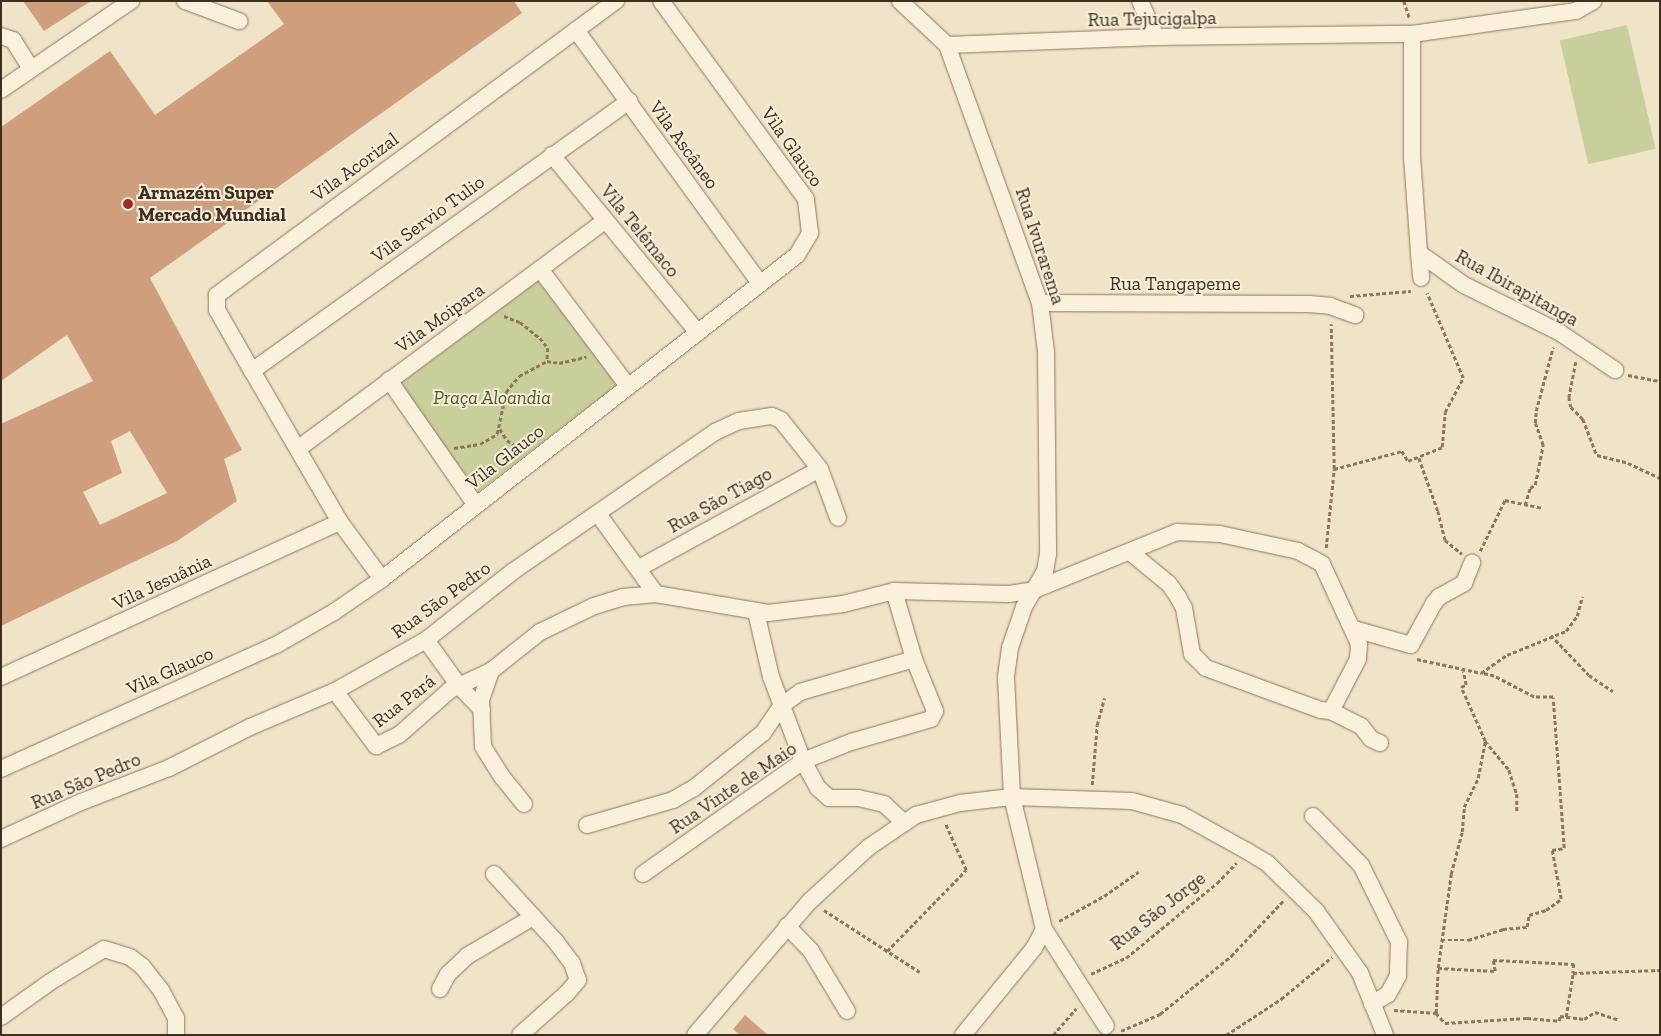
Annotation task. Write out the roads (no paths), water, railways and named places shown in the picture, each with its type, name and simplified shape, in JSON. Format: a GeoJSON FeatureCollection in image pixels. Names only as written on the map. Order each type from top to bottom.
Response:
{"type":"FeatureCollection","features":[{"type":"Feature","properties":{"kind":"street"},"geometry":{"type":"LineString","coordinates":[[1,90],[131,1]]}},
{"type":"Feature","properties":{"kind":"street"},"geometry":{"type":"LineString","coordinates":[[185,1],[239,21]]}},
{"type":"Feature","properties":{"kind":"street","name":"Vila Acorizal"},"geometry":{"type":"LineString","coordinates":[[382,579],[340,522],[299,448],[217,310],[217,295],[221,289],[616,1]]}},
{"type":"Feature","properties":{"kind":"street","name":"Vila Glauco"},"geometry":{"type":"LineString","coordinates":[[1,769],[276,645],[334,612],[382,579],[698,333],[805,246],[810,233],[806,199],[662,1]]}},
{"type":"Feature","properties":{"kind":"street","name":"Rua Ivurarema"},"geometry":{"type":"LineString","coordinates":[[900,1],[947,45],[1040,303],[1046,352],[1048,554],[1045,571],[1024,607],[1010,648],[1006,678],[1012,797],[1044,929],[1109,1030]]}},
{"type":"Feature","properties":{"kind":"street"},"geometry":{"type":"LineString","coordinates":[[1140,1],[1156,38]]}},
{"type":"Feature","properties":{"kind":"street","name":"Rua Tejucigalpa"},"geometry":{"type":"LineString","coordinates":[[947,45],[1156,38],[1412,34],[1576,11],[1593,1]]}},
{"type":"Feature","properties":{"kind":"street","name":"Vila Ascâneo"},"geometry":{"type":"LineString","coordinates":[[576,30],[760,283]]}},
{"type":"Feature","properties":{"kind":"street"},"geometry":{"type":"LineString","coordinates":[[1412,34],[1412,157],[1421,278]]}},
{"type":"Feature","properties":{"kind":"street"},"geometry":{"type":"LineString","coordinates":[[1,36],[13,40],[31,69]]}},
{"type":"Feature","properties":{"kind":"street","name":"Vila Servio Tulio"},"geometry":{"type":"LineString","coordinates":[[252,370],[629,101]]}},
{"type":"Feature","properties":{"kind":"street","name":"Vila Telêmaco"},"geometry":{"type":"LineString","coordinates":[[552,155],[698,333]]}},
{"type":"Feature","properties":{"kind":"street","name":"Vila Moipara"},"geometry":{"type":"LineString","coordinates":[[299,448],[605,221]]}},
{"type":"Feature","properties":{"kind":"street","name":"Rua Ibirapitanga"},"geometry":{"type":"LineString","coordinates":[[1419,253],[1490,300],[1559,332],[1615,370]]}},
{"type":"Feature","properties":{"kind":"street"},"geometry":{"type":"LineString","coordinates":[[540,270],[628,386]]}},
{"type":"Feature","properties":{"kind":"street","name":"Rua Tangapeme"},"geometry":{"type":"LineString","coordinates":[[1040,303],[1330,306],[1355,315]]}},
{"type":"Feature","properties":{"kind":"street"},"geometry":{"type":"LineString","coordinates":[[389,380],[476,505]]}},
{"type":"Feature","properties":{"kind":"street","name":"Rua São Pedro"},"geometry":{"type":"LineString","coordinates":[[1,839],[81,802],[170,768],[250,727],[335,691],[426,640],[512,572],[715,432],[753,418],[772,416],[782,420],[820,469],[838,518]]}},
{"type":"Feature","properties":{"kind":"street","name":"Rua São Tiago"},"geometry":{"type":"LineString","coordinates":[[639,568],[820,469]]}},
{"type":"Feature","properties":{"kind":"street"},"geometry":{"type":"LineString","coordinates":[[598,514],[656,594]]}},
{"type":"Feature","properties":{"kind":"street","name":"Vila Jesuânia"},"geometry":{"type":"LineString","coordinates":[[1,677],[340,522]]}},
{"type":"Feature","properties":{"kind":"street","name":"Rua Pará"},"geometry":{"type":"LineString","coordinates":[[335,691],[376,746],[399,735],[459,686],[491,672],[540,632],[594,606],[623,597],[656,594],[756,612],[783,613],[843,604],[894,591],[1009,594],[1034,590],[1130,552],[1161,537],[1199,531],[1298,551],[1322,564],[1354,629]]}},
{"type":"Feature","properties":{"kind":"street"},"geometry":{"type":"LineString","coordinates":[[1130,552],[1169,584],[1178,597],[1192,654],[1197,661],[1221,674],[1321,710],[1332,710],[1361,726],[1371,739],[1380,743]]}},
{"type":"Feature","properties":{"kind":"street"},"geometry":{"type":"LineString","coordinates":[[1332,710],[1358,659],[1354,629],[1411,645],[1434,603],[1439,597],[1464,583],[1472,563]]}},
{"type":"Feature","properties":{"kind":"street"},"geometry":{"type":"LineString","coordinates":[[587,825],[673,800],[694,788],[763,733],[782,706],[814,686],[914,659],[894,591]]}},
{"type":"Feature","properties":{"kind":"street"},"geometry":{"type":"LineString","coordinates":[[756,612],[782,706],[803,762],[818,788],[829,798],[858,798],[884,804],[903,822]]}},
{"type":"Feature","properties":{"kind":"street"},"geometry":{"type":"LineString","coordinates":[[426,640],[459,686],[482,710]]}},
{"type":"Feature","properties":{"kind":"street","name":"Rua Vinte de Maio"},"geometry":{"type":"LineString","coordinates":[[643,874],[803,762],[851,742],[929,721],[934,716],[914,659]]}},
{"type":"Feature","properties":{"kind":"street"},"geometry":{"type":"LineString","coordinates":[[491,672],[481,700],[484,746],[502,777],[524,804]]}},
{"type":"Feature","properties":{"kind":"street"},"geometry":{"type":"LineString","coordinates":[[695,1035],[787,926],[810,901],[863,852],[903,822],[939,807],[1012,797],[1132,801],[1182,815],[1247,851],[1267,864],[1316,911],[1360,973],[1385,1035]]}},
{"type":"Feature","properties":{"kind":"street"},"geometry":{"type":"LineString","coordinates":[[1313,816],[1361,865],[1399,942],[1398,976],[1388,994],[1372,1006]]}},
{"type":"Feature","properties":{"kind":"street"},"geometry":{"type":"LineString","coordinates":[[494,874],[572,963],[578,980],[567,994],[520,1035]]}},
{"type":"Feature","properties":{"kind":"street"},"geometry":{"type":"LineString","coordinates":[[440,989],[448,974],[467,956],[533,917]]}},
{"type":"Feature","properties":{"kind":"street"},"geometry":{"type":"LineString","coordinates":[[787,926],[811,951],[847,1011]]}},
{"type":"Feature","properties":{"kind":"street"},"geometry":{"type":"LineString","coordinates":[[963,1035],[1034,948],[1044,929]]}},
{"type":"Feature","properties":{"kind":"street"},"geometry":{"type":"LineString","coordinates":[[1,1017],[50,982],[104,949],[130,957],[142,966],[161,990],[176,1018],[176,1035]]}},
{"type":"Feature","properties":{"kind":"place","name":"Armazém Super Mercado Mundial"},"geometry":{"type":"Point","coordinates":[128,204]}},
{"type":"Feature","properties":{"kind":"park label","name":"Praça Aloandia"},"geometry":{"type":"Point","coordinates":[492,398]}}]}
